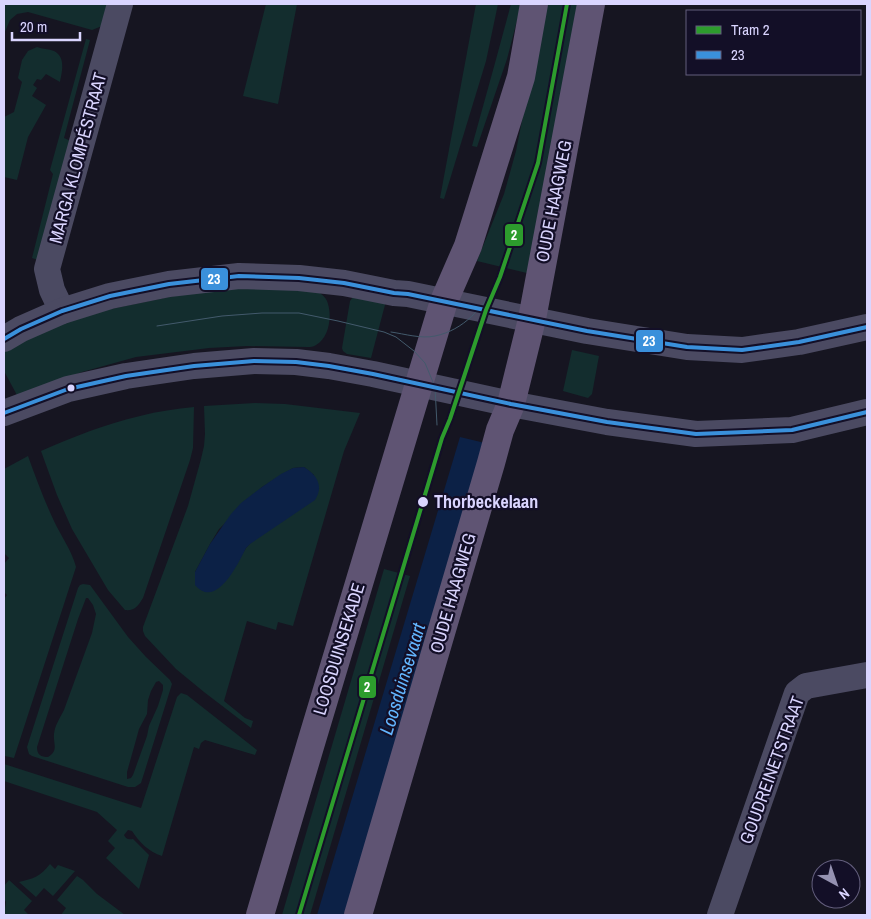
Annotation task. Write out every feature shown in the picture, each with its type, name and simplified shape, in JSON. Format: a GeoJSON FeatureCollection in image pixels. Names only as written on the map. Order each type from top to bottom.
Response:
{"type":"FeatureCollection","features":[{"type":"Feature","properties":{"kind":"main road"},"geometry":{"type":"LineString","coordinates":[[418,384],[444,301],[468,246],[521,77],[534,4]]}},
{"type":"Feature","properties":{"kind":"main road","name":"OUDE HAAGWEG"},"geometry":{"type":"LineString","coordinates":[[358,915],[500,430],[511,404],[532,319],[591,4]]}},
{"type":"Feature","properties":{"kind":"main road","name":"LOOSDUINSEKADE"},"geometry":{"type":"LineString","coordinates":[[260,915],[418,384]]}},
{"type":"Feature","properties":{"kind":"street","name":"MARGA KLOMPÉSTRAAT"},"geometry":{"type":"LineString","coordinates":[[62,311],[52,290],[47,270],[120,4]]}},
{"type":"Feature","properties":{"kind":"street"},"geometry":{"type":"LineString","coordinates":[[4,339],[21,329],[62,311],[110,296],[169,284],[239,276],[299,278],[344,283],[444,301],[587,331],[687,347],[742,350],[798,342],[867,327]]}},
{"type":"Feature","properties":{"kind":"street"},"geometry":{"type":"LineString","coordinates":[[4,413],[68,389],[126,376],[194,366],[254,361],[296,362],[329,366],[607,422],[696,434],[792,430],[867,412]]}},
{"type":"Feature","properties":{"kind":"street","name":"GOUDREINETSTRAAT"},"geometry":{"type":"LineString","coordinates":[[720,915],[797,693],[806,686],[867,674]]}},
{"type":"Feature","properties":{"kind":"green space"},"geometry":{"type":"Polygon","coordinates":[[[4,4],[108,4],[102,26],[92,30],[28,12],[17,14],[10,20],[4,34],[4,4]]]}},
{"type":"Feature","properties":{"kind":"green space"},"geometry":{"type":"Polygon","coordinates":[[[266,4],[297,4],[278,104],[243,96],[266,4]]]}},
{"type":"Feature","properties":{"kind":"green space"},"geometry":{"type":"Polygon","coordinates":[[[476,4],[498,4],[486,61],[444,199],[440,198],[476,4]]]}},
{"type":"Feature","properties":{"kind":"green space"},"geometry":{"type":"Polygon","coordinates":[[[511,4],[521,5],[507,59],[477,147],[472,146],[495,63],[511,4]]]}},
{"type":"Feature","properties":{"kind":"green space"},"geometry":{"type":"Polygon","coordinates":[[[545,4],[585,4],[531,274],[477,261],[504,194],[516,151],[545,4]]]}},
{"type":"Feature","properties":{"kind":"green space"},"geometry":{"type":"Polygon","coordinates":[[[86,39],[90,40],[64,138],[73,142],[41,261],[32,258],[53,174],[50,170],[86,39]]]}},
{"type":"Feature","properties":{"kind":"green space"},"geometry":{"type":"Polygon","coordinates":[[[37,47],[52,50],[58,54],[62,61],[62,74],[60,82],[46,74],[41,80],[37,79],[33,85],[37,88],[32,96],[46,105],[28,137],[17,180],[4,177],[4,117],[14,112],[22,82],[18,78],[22,60],[28,51],[37,47]]]}},
{"type":"Feature","properties":{"kind":"green space"},"geometry":{"type":"Polygon","coordinates":[[[218,287],[318,291],[327,300],[329,309],[327,332],[320,342],[311,347],[247,346],[209,348],[136,357],[82,372],[18,397],[4,371],[4,351],[24,340],[91,313],[218,287]]]}},
{"type":"Feature","properties":{"kind":"green space"},"geometry":{"type":"Polygon","coordinates":[[[353,297],[386,301],[371,358],[347,354],[342,348],[350,301],[353,297]]]}},
{"type":"Feature","properties":{"kind":"green space"},"geometry":{"type":"Polygon","coordinates":[[[572,350],[599,356],[592,394],[588,398],[563,391],[572,350]]]}},
{"type":"Feature","properties":{"kind":"green space"},"geometry":{"type":"Polygon","coordinates":[[[255,403],[285,404],[360,413],[344,451],[293,626],[278,622],[276,630],[247,621],[224,701],[245,718],[253,721],[251,728],[176,669],[145,636],[143,631],[188,506],[201,459],[205,434],[204,406],[255,403]],[[304,467],[293,468],[262,487],[219,529],[195,572],[227,579],[246,548],[314,475],[304,467]]]}},
{"type":"Feature","properties":{"kind":"green space"},"geometry":{"type":"Polygon","coordinates":[[[194,407],[193,448],[190,460],[143,598],[136,607],[131,610],[125,610],[108,590],[72,529],[41,451],[114,423],[174,409],[194,407]]]}},
{"type":"Feature","properties":{"kind":"green space"},"geometry":{"type":"Polygon","coordinates":[[[28,456],[47,505],[76,567],[14,758],[5,756],[4,760],[4,599],[7,595],[4,592],[4,564],[9,558],[4,553],[4,469],[28,456]]]}},
{"type":"Feature","properties":{"kind":"green space"},"geometry":{"type":"Polygon","coordinates":[[[384,569],[410,576],[310,915],[282,915],[384,569]]]}},
{"type":"Feature","properties":{"kind":"green space"},"geometry":{"type":"Polygon","coordinates":[[[80,585],[90,585],[128,637],[172,684],[141,783],[135,787],[128,787],[32,756],[29,754],[27,747],[80,585]],[[86,598],[37,747],[39,754],[43,757],[48,757],[53,752],[55,728],[64,710],[92,633],[96,614],[93,605],[86,598]],[[159,681],[156,682],[148,700],[147,714],[139,729],[127,772],[127,779],[133,775],[149,726],[158,706],[163,690],[163,685],[159,681]]]}},
{"type":"Feature","properties":{"kind":"green space"},"geometry":{"type":"Polygon","coordinates":[[[181,693],[187,695],[257,750],[255,755],[205,740],[201,743],[199,749],[194,747],[162,856],[145,846],[132,831],[128,830],[124,835],[127,839],[133,839],[149,855],[139,889],[106,858],[115,848],[108,841],[117,830],[97,812],[4,781],[4,764],[141,808],[177,697],[181,693]]]}},
{"type":"Feature","properties":{"kind":"green space"},"geometry":{"type":"Polygon","coordinates":[[[50,864],[55,869],[58,865],[75,871],[53,896],[44,888],[36,897],[19,882],[36,876],[50,864]]]}},
{"type":"Feature","properties":{"kind":"green space"},"geometry":{"type":"Polygon","coordinates":[[[77,876],[125,915],[61,915],[66,908],[57,900],[77,876]]]}},
{"type":"Feature","properties":{"kind":"green space"},"geometry":{"type":"Polygon","coordinates":[[[9,880],[32,901],[24,910],[29,915],[4,915],[6,902],[4,899],[4,886],[9,880]]]}},
{"type":"Feature","properties":{"kind":"water","name":"Loosduinsevaart"},"geometry":{"type":"Polygon","coordinates":[[[460,437],[485,443],[344,915],[317,915],[460,437]]]}},
{"type":"Feature","properties":{"kind":"water"},"geometry":{"type":"Polygon","coordinates":[[[304,467],[318,481],[319,490],[315,500],[250,544],[232,573],[218,588],[211,592],[203,591],[195,585],[195,572],[210,544],[241,503],[281,474],[293,468],[304,467]]]}},
{"type":"Feature","properties":{"kind":"tram line","name":"2"},"geometry":{"type":"LineString","coordinates":[[299,915],[442,438],[486,310],[500,277],[538,163],[567,4]]}},
{"type":"Feature","properties":{"kind":"tram line"},"geometry":{"type":"LineString","coordinates":[[391,332],[424,337],[435,336],[455,329],[471,317],[497,284]]}},
{"type":"Feature","properties":{"kind":"tram line"},"geometry":{"type":"LineString","coordinates":[[157,326],[222,316],[299,313],[384,332],[396,337],[414,351],[425,363],[435,387],[437,425]]}},
{"type":"Feature","properties":{"kind":"transit line","name":"23"},"geometry":{"type":"LineString","coordinates":[[4,339],[21,329],[62,311],[110,296],[169,284],[239,276],[299,278],[344,283],[408,294],[587,331],[687,347],[742,350],[799,342],[867,327]]}},
{"type":"Feature","properties":{"kind":"transit line","name":"23"},"geometry":{"type":"LineString","coordinates":[[4,413],[68,389],[126,376],[194,366],[254,361],[296,362],[329,366],[607,422],[696,434],[792,430],[867,412]]}},
{"type":"Feature","properties":{"kind":"place","name":"Thorbeckelaan"},"geometry":{"type":"Point","coordinates":[423,502]}}]}
